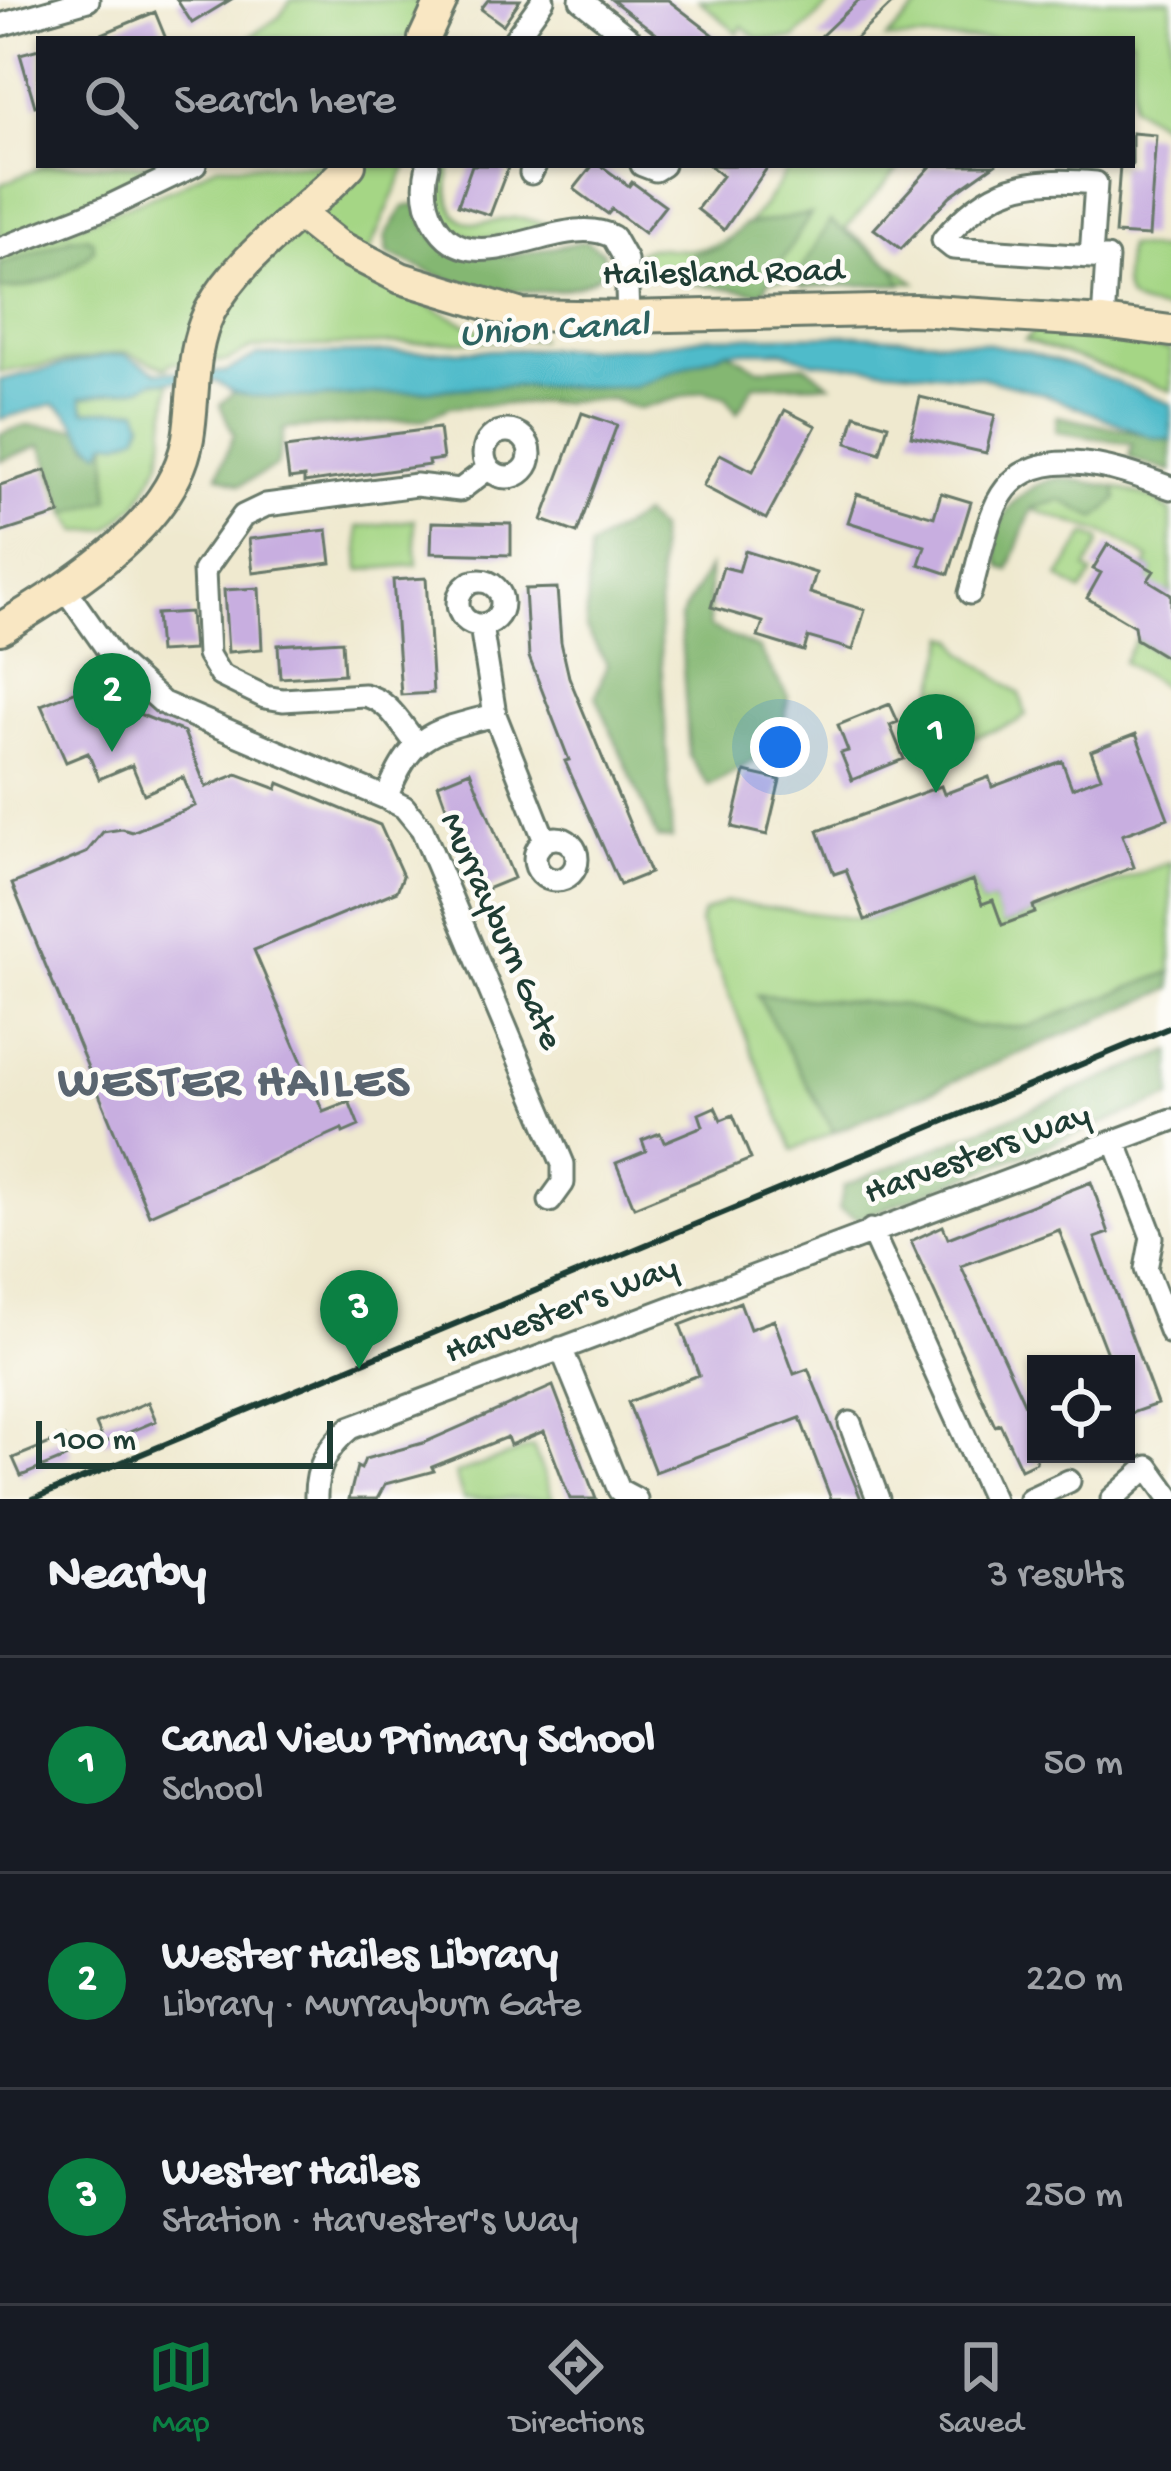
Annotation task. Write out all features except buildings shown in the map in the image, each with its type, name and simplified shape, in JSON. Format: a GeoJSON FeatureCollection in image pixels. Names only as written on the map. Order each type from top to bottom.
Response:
{"type":"FeatureCollection","features":[{"type":"Feature","properties":{"kind":"street"},"geometry":{"type":"LineString","coordinates":[[0,25],[21,10],[88,0]]}},
{"type":"Feature","properties":{"kind":"street"},"geometry":{"type":"LineString","coordinates":[[425,36],[442,0]]}},
{"type":"Feature","properties":{"kind":"street"},"geometry":{"type":"LineString","coordinates":[[517,36],[543,0]]}},
{"type":"Feature","properties":{"kind":"street"},"geometry":{"type":"LineString","coordinates":[[581,0],[624,36]]}},
{"type":"Feature","properties":{"kind":"street"},"geometry":{"type":"LineString","coordinates":[[0,249],[110,206],[189,168]]}},
{"type":"Feature","properties":{"kind":"street"},"geometry":{"type":"LineString","coordinates":[[0,629],[65,589],[156,512],[182,464],[197,344],[226,287],[347,168]]}},
{"type":"Feature","properties":{"kind":"street"},"geometry":{"type":"LineString","coordinates":[[428,168],[424,193],[429,209],[444,235],[464,247],[484,249],[590,230],[613,237],[626,260],[628,317]]}},
{"type":"Feature","properties":{"kind":"street"},"geometry":{"type":"LineString","coordinates":[[1091,257],[1096,183],[1052,179],[1017,184],[990,196],[943,239],[953,248],[1091,257],[1107,258],[1103,322]]}},
{"type":"Feature","properties":{"kind":"street","name":"Hailesland Road"},"geometry":{"type":"LineString","coordinates":[[300,215],[339,247],[401,278],[523,315],[916,310],[1171,331]]}},
{"type":"Feature","properties":{"kind":"street"},"geometry":{"type":"LineString","coordinates":[[970,592],[994,507],[1012,483],[1033,469],[1058,462],[1099,465],[1171,488]]}},
{"type":"Feature","properties":{"kind":"street"},"geometry":{"type":"LineString","coordinates":[[416,743],[386,704],[375,698],[284,700],[265,697],[220,675],[208,655],[203,571],[243,517],[266,505],[416,485],[460,490],[489,468]]}},
{"type":"Feature","properties":{"kind":"street","name":"Murrayburn Gate"},"geometry":{"type":"LineString","coordinates":[[65,589],[115,660],[163,703],[404,807],[422,830],[563,1164],[563,1184],[550,1201]]}},
{"type":"Feature","properties":{"kind":"street"},"geometry":{"type":"LineString","coordinates":[[481,626],[489,699],[545,841]]}},
{"type":"Feature","properties":{"kind":"street"},"geometry":{"type":"LineString","coordinates":[[386,798],[416,743],[439,730],[495,715]]}},
{"type":"Feature","properties":{"kind":"street","name":"Harvesters Way"},"geometry":{"type":"LineString","coordinates":[[807,1255],[1171,1120]]}},
{"type":"Feature","properties":{"kind":"street"},"geometry":{"type":"LineString","coordinates":[[1115,1141],[1161,1238],[1146,1269],[1171,1333]]}},
{"type":"Feature","properties":{"kind":"street"},"geometry":{"type":"LineString","coordinates":[[872,1230],[993,1499]]}},
{"type":"Feature","properties":{"kind":"street","name":"Harvester's Way"},"geometry":{"type":"LineString","coordinates":[[316,1499],[327,1454],[350,1428],[807,1255]]}},
{"type":"Feature","properties":{"kind":"street"},"geometry":{"type":"LineString","coordinates":[[561,1348],[619,1490],[636,1499]]}},
{"type":"Feature","properties":{"kind":"street"},"geometry":{"type":"LineString","coordinates":[[850,1423],[878,1499]]}},
{"type":"Feature","properties":{"kind":"street"},"geometry":{"type":"LineString","coordinates":[[1112,1499],[1148,1467],[1171,1499]]}},
{"type":"Feature","properties":{"kind":"street"},"geometry":{"type":"LineString","coordinates":[[1030,1499],[1069,1480]]}},
{"type":"Feature","properties":{"kind":"green space"},"geometry":{"type":"Polygon","coordinates":[[[291,0],[430,0],[413,36],[251,36],[279,17],[291,0]]]}},
{"type":"Feature","properties":{"kind":"green space"},"geometry":{"type":"Polygon","coordinates":[[[699,0],[834,0],[797,36],[755,36],[742,26],[738,33],[699,0]]]}},
{"type":"Feature","properties":{"kind":"green space"},"geometry":{"type":"Polygon","coordinates":[[[926,0],[1171,0],[1171,131],[1135,107],[1135,36],[889,36],[926,0]]]}},
{"type":"Feature","properties":{"kind":"green space"},"geometry":{"type":"Polygon","coordinates":[[[39,168],[165,168],[52,220],[0,238],[0,185],[39,168]]]}},
{"type":"Feature","properties":{"kind":"green space"},"geometry":{"type":"Polygon","coordinates":[[[212,168],[406,168],[360,272],[476,329],[541,339],[252,348],[227,361],[170,363],[166,368],[126,352],[0,372],[0,255],[177,187],[212,168]]]}},
{"type":"Feature","properties":{"kind":"green space"},"geometry":{"type":"Polygon","coordinates":[[[438,168],[451,168],[449,197],[456,215],[464,220],[487,223],[515,218],[553,225],[496,237],[468,235],[445,219],[435,186],[438,168]]]}},
{"type":"Feature","properties":{"kind":"green space"},"geometry":{"type":"Polygon","coordinates":[[[788,168],[899,168],[845,229],[915,282],[649,278],[632,256],[653,248],[686,250],[721,242],[749,222],[788,168]]]}},
{"type":"Feature","properties":{"kind":"green space"},"geometry":{"type":"Polygon","coordinates":[[[416,204],[426,227],[449,253],[510,256],[586,241],[604,253],[603,272],[574,287],[538,292],[483,288],[447,279],[388,254],[386,235],[404,207],[416,204]]]}},
{"type":"Feature","properties":{"kind":"green space"},"geometry":{"type":"Polygon","coordinates":[[[811,214],[762,293],[682,282],[693,254],[722,247],[744,225],[811,214]]]}},
{"type":"Feature","properties":{"kind":"green space"},"geometry":{"type":"Polygon","coordinates":[[[830,221],[894,267],[902,284],[802,287],[796,279],[830,221]]]}},
{"type":"Feature","properties":{"kind":"green space"},"geometry":{"type":"Polygon","coordinates":[[[87,237],[94,249],[63,273],[25,287],[0,289],[0,265],[72,238],[87,237]]]}},
{"type":"Feature","properties":{"kind":"green space"},"geometry":{"type":"Polygon","coordinates":[[[1127,246],[1171,251],[1171,311],[1141,305],[1127,295],[1127,246]]]}},
{"type":"Feature","properties":{"kind":"green space"},"geometry":{"type":"Polygon","coordinates":[[[1036,329],[1171,350],[1171,391],[1025,340],[1036,329]]]}},
{"type":"Feature","properties":{"kind":"green space"},"geometry":{"type":"Polygon","coordinates":[[[727,351],[759,369],[805,365],[830,384],[754,385],[737,413],[726,397],[704,391],[638,409],[612,399],[450,407],[425,419],[284,429],[277,466],[240,485],[218,475],[234,435],[220,405],[234,392],[316,398],[497,386],[633,387],[727,351]]]}},
{"type":"Feature","properties":{"kind":"green space"},"geometry":{"type":"Polygon","coordinates":[[[170,381],[161,461],[137,504],[109,529],[78,532],[67,513],[109,499],[107,440],[121,442],[143,422],[137,409],[85,411],[81,398],[170,381]]]}},
{"type":"Feature","properties":{"kind":"green space"},"geometry":{"type":"Polygon","coordinates":[[[1057,416],[1171,440],[1171,472],[1129,458],[1132,444],[1056,432],[1057,416]]]}},
{"type":"Feature","properties":{"kind":"green space"},"geometry":{"type":"Polygon","coordinates":[[[27,425],[80,429],[89,445],[101,451],[107,440],[109,500],[67,513],[41,445],[0,461],[0,434],[27,425]]]}},
{"type":"Feature","properties":{"kind":"green space"},"geometry":{"type":"Polygon","coordinates":[[[1061,478],[1116,487],[1117,499],[1096,518],[1060,500],[1032,508],[1009,570],[1001,567],[997,536],[1009,509],[1032,488],[1061,478]]]}},
{"type":"Feature","properties":{"kind":"green space"},"geometry":{"type":"Polygon","coordinates":[[[1116,487],[1154,499],[1171,512],[1171,594],[1139,596],[1153,571],[1146,566],[1149,559],[1115,537],[1031,509],[1060,500],[1117,499],[1116,487]]]}},
{"type":"Feature","properties":{"kind":"green space"},"geometry":{"type":"Polygon","coordinates":[[[642,515],[658,530],[672,839],[658,838],[596,696],[607,664],[586,629],[590,548],[642,515]]]}},
{"type":"Feature","properties":{"kind":"green space"},"geometry":{"type":"Polygon","coordinates":[[[414,520],[417,565],[360,570],[358,527],[414,520]]]}},
{"type":"Feature","properties":{"kind":"green space"},"geometry":{"type":"Polygon","coordinates":[[[1086,534],[1100,543],[1086,569],[1093,574],[1081,592],[1059,577],[1086,534]]]}},
{"type":"Feature","properties":{"kind":"green space"},"geometry":{"type":"Polygon","coordinates":[[[709,567],[709,627],[759,649],[788,697],[781,745],[709,786],[689,756],[680,618],[709,567]]]}},
{"type":"Feature","properties":{"kind":"green space"},"geometry":{"type":"Polygon","coordinates":[[[948,636],[1020,694],[1026,715],[946,747],[931,706],[948,636]]]}},
{"type":"Feature","properties":{"kind":"green space"},"geometry":{"type":"Polygon","coordinates":[[[1136,639],[1171,660],[1171,691],[1123,662],[1136,639]]]}},
{"type":"Feature","properties":{"kind":"green space"},"geometry":{"type":"Polygon","coordinates":[[[1171,862],[1171,972],[1028,1027],[976,1027],[901,1005],[758,995],[834,1132],[793,1150],[699,923],[703,913],[726,902],[865,920],[973,881],[982,904],[993,900],[1003,925],[1171,862]]]}},
{"type":"Feature","properties":{"kind":"green space"},"geometry":{"type":"Polygon","coordinates":[[[1171,972],[1171,989],[834,1132],[757,995],[901,1005],[976,1027],[1027,1027],[1171,972]]]}},
{"type":"Feature","properties":{"kind":"green space"},"geometry":{"type":"Polygon","coordinates":[[[1171,1051],[1171,1097],[858,1219],[839,1209],[844,1186],[1171,1051]]]}},
{"type":"Feature","properties":{"kind":"green space"},"geometry":{"type":"Polygon","coordinates":[[[533,1447],[553,1499],[463,1499],[455,1474],[533,1447]]]}},
{"type":"Feature","properties":{"kind":"water"},"geometry":{"type":"Polygon","coordinates":[[[854,335],[984,343],[1079,368],[1171,404],[1171,440],[1151,437],[1045,394],[980,377],[814,362],[783,351],[726,351],[633,387],[497,386],[316,398],[250,396],[216,381],[154,381],[81,398],[85,411],[138,409],[143,422],[138,435],[121,442],[107,441],[101,452],[53,404],[0,419],[0,380],[104,356],[125,355],[158,372],[226,372],[257,355],[644,347],[706,337],[854,335]]]}},
{"type":"Feature","properties":{"kind":"railway"},"geometry":{"type":"LineString","coordinates":[[33,1499],[1171,1027]]}},
{"type":"Feature","properties":{"kind":"place","name":"Wester Hailes Library"},"geometry":{"type":"Point","coordinates":[112,752]}},
{"type":"Feature","properties":{"kind":"place","name":"Canal View Primary School"},"geometry":{"type":"Point","coordinates":[936,793]}},
{"type":"Feature","properties":{"kind":"place","name":"Wester Hailes"},"geometry":{"type":"Point","coordinates":[359,1369]}},
{"type":"Feature","properties":{"kind":"district","name":"WESTER HAILES"},"geometry":{"type":"Point","coordinates":[235,1085]}},
{"type":"Feature","properties":{"kind":"water label","name":"Union Canal"},"geometry":{"type":"Point","coordinates":[554,332]}}]}
